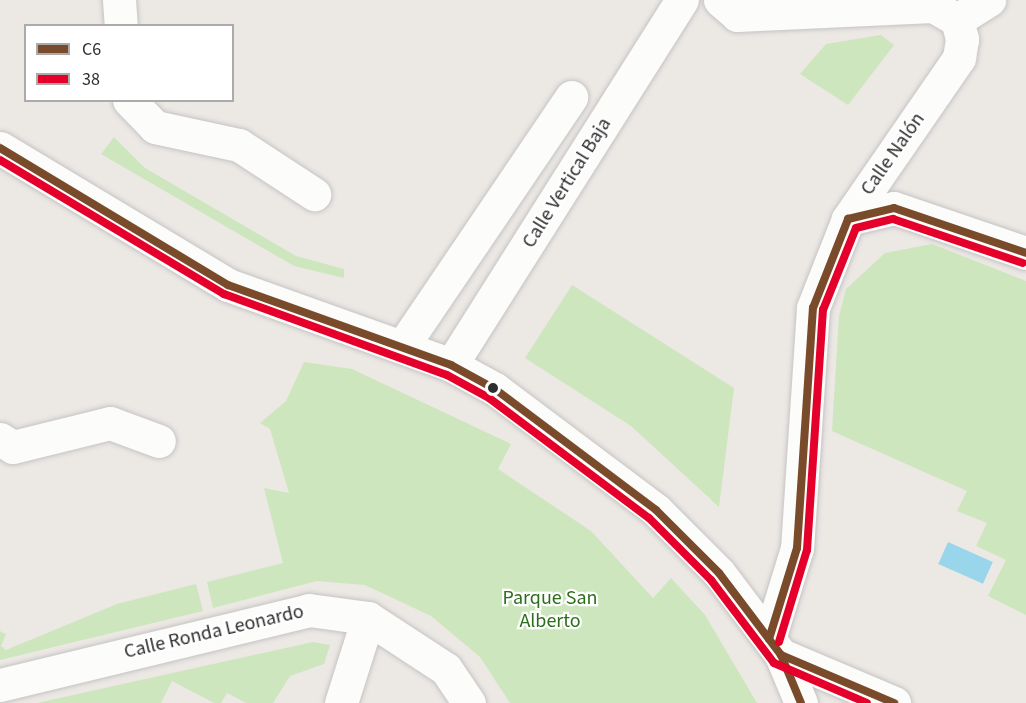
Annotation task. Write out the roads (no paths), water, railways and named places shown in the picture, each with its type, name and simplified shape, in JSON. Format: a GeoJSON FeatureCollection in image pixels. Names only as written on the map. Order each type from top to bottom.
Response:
{"type":"FeatureCollection","features":[{"type":"Feature","properties":{"kind":"street"},"geometry":{"type":"LineString","coordinates":[[119,0],[121,24]]}},
{"type":"Feature","properties":{"kind":"street","name":"Calle Vertical Baja"},"geometry":{"type":"LineString","coordinates":[[452,365],[682,0]]}},
{"type":"Feature","properties":{"kind":"street"},"geometry":{"type":"LineString","coordinates":[[720,0],[737,15],[933,6],[957,20],[989,0]]}},
{"type":"Feature","properties":{"kind":"street","name":"Calle Nalón"},"geometry":{"type":"LineString","coordinates":[[775,647],[797,548],[813,308],[848,219],[959,58],[962,39],[957,20]]}},
{"type":"Feature","properties":{"kind":"street"},"geometry":{"type":"LineString","coordinates":[[402,347],[571,97]]}},
{"type":"Feature","properties":{"kind":"street"},"geometry":{"type":"LineString","coordinates":[[131,102],[155,127],[239,145],[314,194]]}},
{"type":"Feature","properties":{"kind":"street"},"geometry":{"type":"LineString","coordinates":[[0,148],[228,285],[452,365],[543,423],[656,510],[719,573],[775,647],[801,703]]}},
{"type":"Feature","properties":{"kind":"street"},"geometry":{"type":"LineString","coordinates":[[848,219],[894,208],[1026,253]]}},
{"type":"Feature","properties":{"kind":"street"},"geometry":{"type":"LineString","coordinates":[[0,439],[13,447],[110,423],[159,441]]}},
{"type":"Feature","properties":{"kind":"street","name":"Calle Ronda Leonardo"},"geometry":{"type":"LineString","coordinates":[[0,685],[309,610],[368,618],[446,669],[470,703]]}},
{"type":"Feature","properties":{"kind":"street"},"geometry":{"type":"LineString","coordinates":[[341,703],[368,618]]}},
{"type":"Feature","properties":{"kind":"street"},"geometry":{"type":"LineString","coordinates":[[775,647],[894,703]]}},
{"type":"Feature","properties":{"kind":"water"},"geometry":{"type":"Polygon","coordinates":[[[948,542],[993,562],[983,584],[938,564],[948,542]]]}},
{"type":"Feature","properties":{"kind":"park label","name":"Parque San Alberto"},"geometry":{"type":"Point","coordinates":[550,610]}}]}
